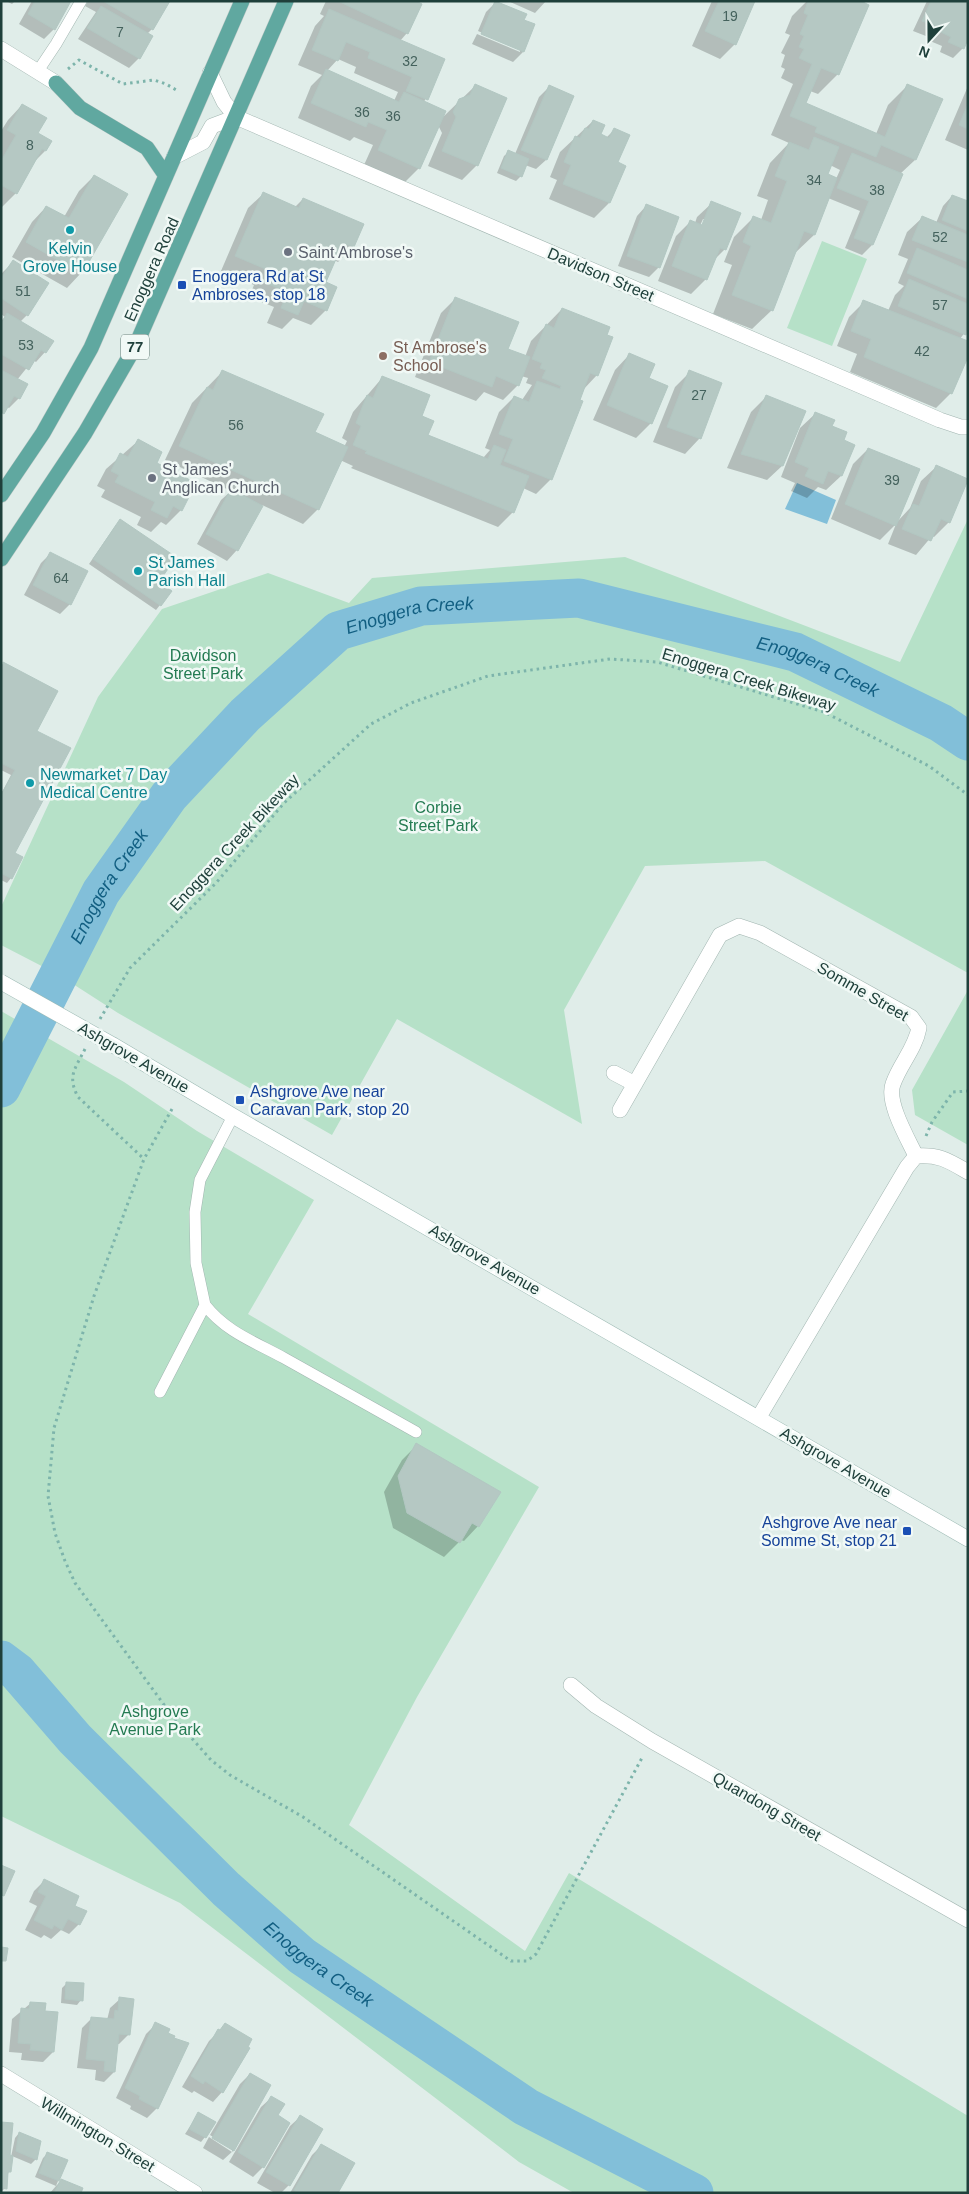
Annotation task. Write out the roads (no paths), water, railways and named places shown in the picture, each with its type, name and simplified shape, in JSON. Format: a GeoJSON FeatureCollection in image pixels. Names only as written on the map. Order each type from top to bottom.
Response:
{"type":"FeatureCollection","features":[{"type":"Feature","properties":{"kind":"main road","name":"Enoggera Road"},"geometry":{"type":"LineString","coordinates":[[1,495],[43,433],[91,348],[242,1]]}},
{"type":"Feature","properties":{"kind":"main road","name":"Enoggera Road"},"geometry":{"type":"LineString","coordinates":[[1,559],[85,433],[136,345],[286,1]]}},
{"type":"Feature","properties":{"kind":"main road"},"geometry":{"type":"LineString","coordinates":[[56,82],[80,108],[147,148],[166,176]]}},
{"type":"Feature","properties":{"kind":"street"},"geometry":{"type":"LineString","coordinates":[[1,49],[56,82]]}},
{"type":"Feature","properties":{"kind":"street"},"geometry":{"type":"LineString","coordinates":[[174,156],[203,142],[212,126],[236,117],[224,102],[210,73]]}},
{"type":"Feature","properties":{"kind":"street","name":"Davidson Street"},"geometry":{"type":"LineString","coordinates":[[236,117],[940,420],[960,428],[968,427]]}},
{"type":"Feature","properties":{"kind":"street","name":"Somme Street"},"geometry":{"type":"LineString","coordinates":[[620,1110],[720,935],[740,926],[760,933],[911,1017],[919,1028],[916,1041],[892,1085],[891,1101],[916,1156]]}},
{"type":"Feature","properties":{"kind":"street","name":"Ashgrove Avenue"},"geometry":{"type":"LineString","coordinates":[[1,982],[114,1045],[233,1116],[968,1539]]}},
{"type":"Feature","properties":{"kind":"street"},"geometry":{"type":"LineString","coordinates":[[614,1073],[635,1084]]}},
{"type":"Feature","properties":{"kind":"street"},"geometry":{"type":"LineString","coordinates":[[759,1417],[907,1167],[916,1156],[942,1157],[968,1172]]}},
{"type":"Feature","properties":{"kind":"street","name":"Quandong Street"},"geometry":{"type":"LineString","coordinates":[[571,1685],[596,1706],[652,1741],[968,1920]]}},
{"type":"Feature","properties":{"kind":"street","name":"Willmington Street"},"geometry":{"type":"LineString","coordinates":[[1,2074],[188,2191]]}},
{"type":"Feature","properties":{"kind":"lane"},"geometry":{"type":"LineString","coordinates":[[38,71],[81,1]]}},
{"type":"Feature","properties":{"kind":"lane"},"geometry":{"type":"LineString","coordinates":[[233,1116],[200,1180],[195,1212],[196,1263],[204,1306],[215,1318],[234,1333],[281,1356],[416,1432]]}},
{"type":"Feature","properties":{"kind":"lane"},"geometry":{"type":"LineString","coordinates":[[160,1392],[204,1306]]}},
{"type":"Feature","properties":{"kind":"water"},"geometry":{"type":"Polygon","coordinates":[[[797,483],[836,500],[827,524],[785,509],[797,483]]]}},
{"type":"Feature","properties":{"kind":"waterway","name":"Enoggera Creek"},"geometry":{"type":"LineString","coordinates":[[1,1088],[101,892],[169,796],[245,715],[338,631],[421,606],[579,598],[795,652],[941,723],[968,741]]}},
{"type":"Feature","properties":{"kind":"waterway","name":"Enoggera Creek"},"geometry":{"type":"LineString","coordinates":[[1,1660],[17,1672],[75,1739],[226,1889],[302,1956],[526,2107],[694,2193]]}},
{"type":"Feature","properties":{"kind":"place","name":"Kelvin Grove House"},"geometry":{"type":"Point","coordinates":[70,230]}},
{"type":"Feature","properties":{"kind":"place","name":"Saint Ambrose's"},"geometry":{"type":"Point","coordinates":[288,252]}},
{"type":"Feature","properties":{"kind":"place","name":"Enoggera Rd at St Ambroses, stop 18"},"geometry":{"type":"Point","coordinates":[182,285]}},
{"type":"Feature","properties":{"kind":"place","name":"St Ambrose's School"},"geometry":{"type":"Point","coordinates":[383,356]}},
{"type":"Feature","properties":{"kind":"place","name":"St James' Anglican Church"},"geometry":{"type":"Point","coordinates":[152,478]}},
{"type":"Feature","properties":{"kind":"place","name":"St James Parish Hall"},"geometry":{"type":"Point","coordinates":[138,571]}},
{"type":"Feature","properties":{"kind":"place","name":"Newmarket 7 Day Medical Centre"},"geometry":{"type":"Point","coordinates":[30,783]}},
{"type":"Feature","properties":{"kind":"place","name":"Ashgrove Ave near Caravan Park, stop 20"},"geometry":{"type":"Point","coordinates":[240,1100]}},
{"type":"Feature","properties":{"kind":"place","name":"Ashgrove Ave near Somme St, stop 21"},"geometry":{"type":"Point","coordinates":[907,1531]}},
{"type":"Feature","properties":{"kind":"park label","name":"Davidson Street Park"},"geometry":{"type":"Point","coordinates":[203,664]}},
{"type":"Feature","properties":{"kind":"park label","name":"Corbie Street Park"},"geometry":{"type":"Point","coordinates":[438,816]}},
{"type":"Feature","properties":{"kind":"park label","name":"Ashgrove Avenue Park"},"geometry":{"type":"Point","coordinates":[155,1720]}}]}
